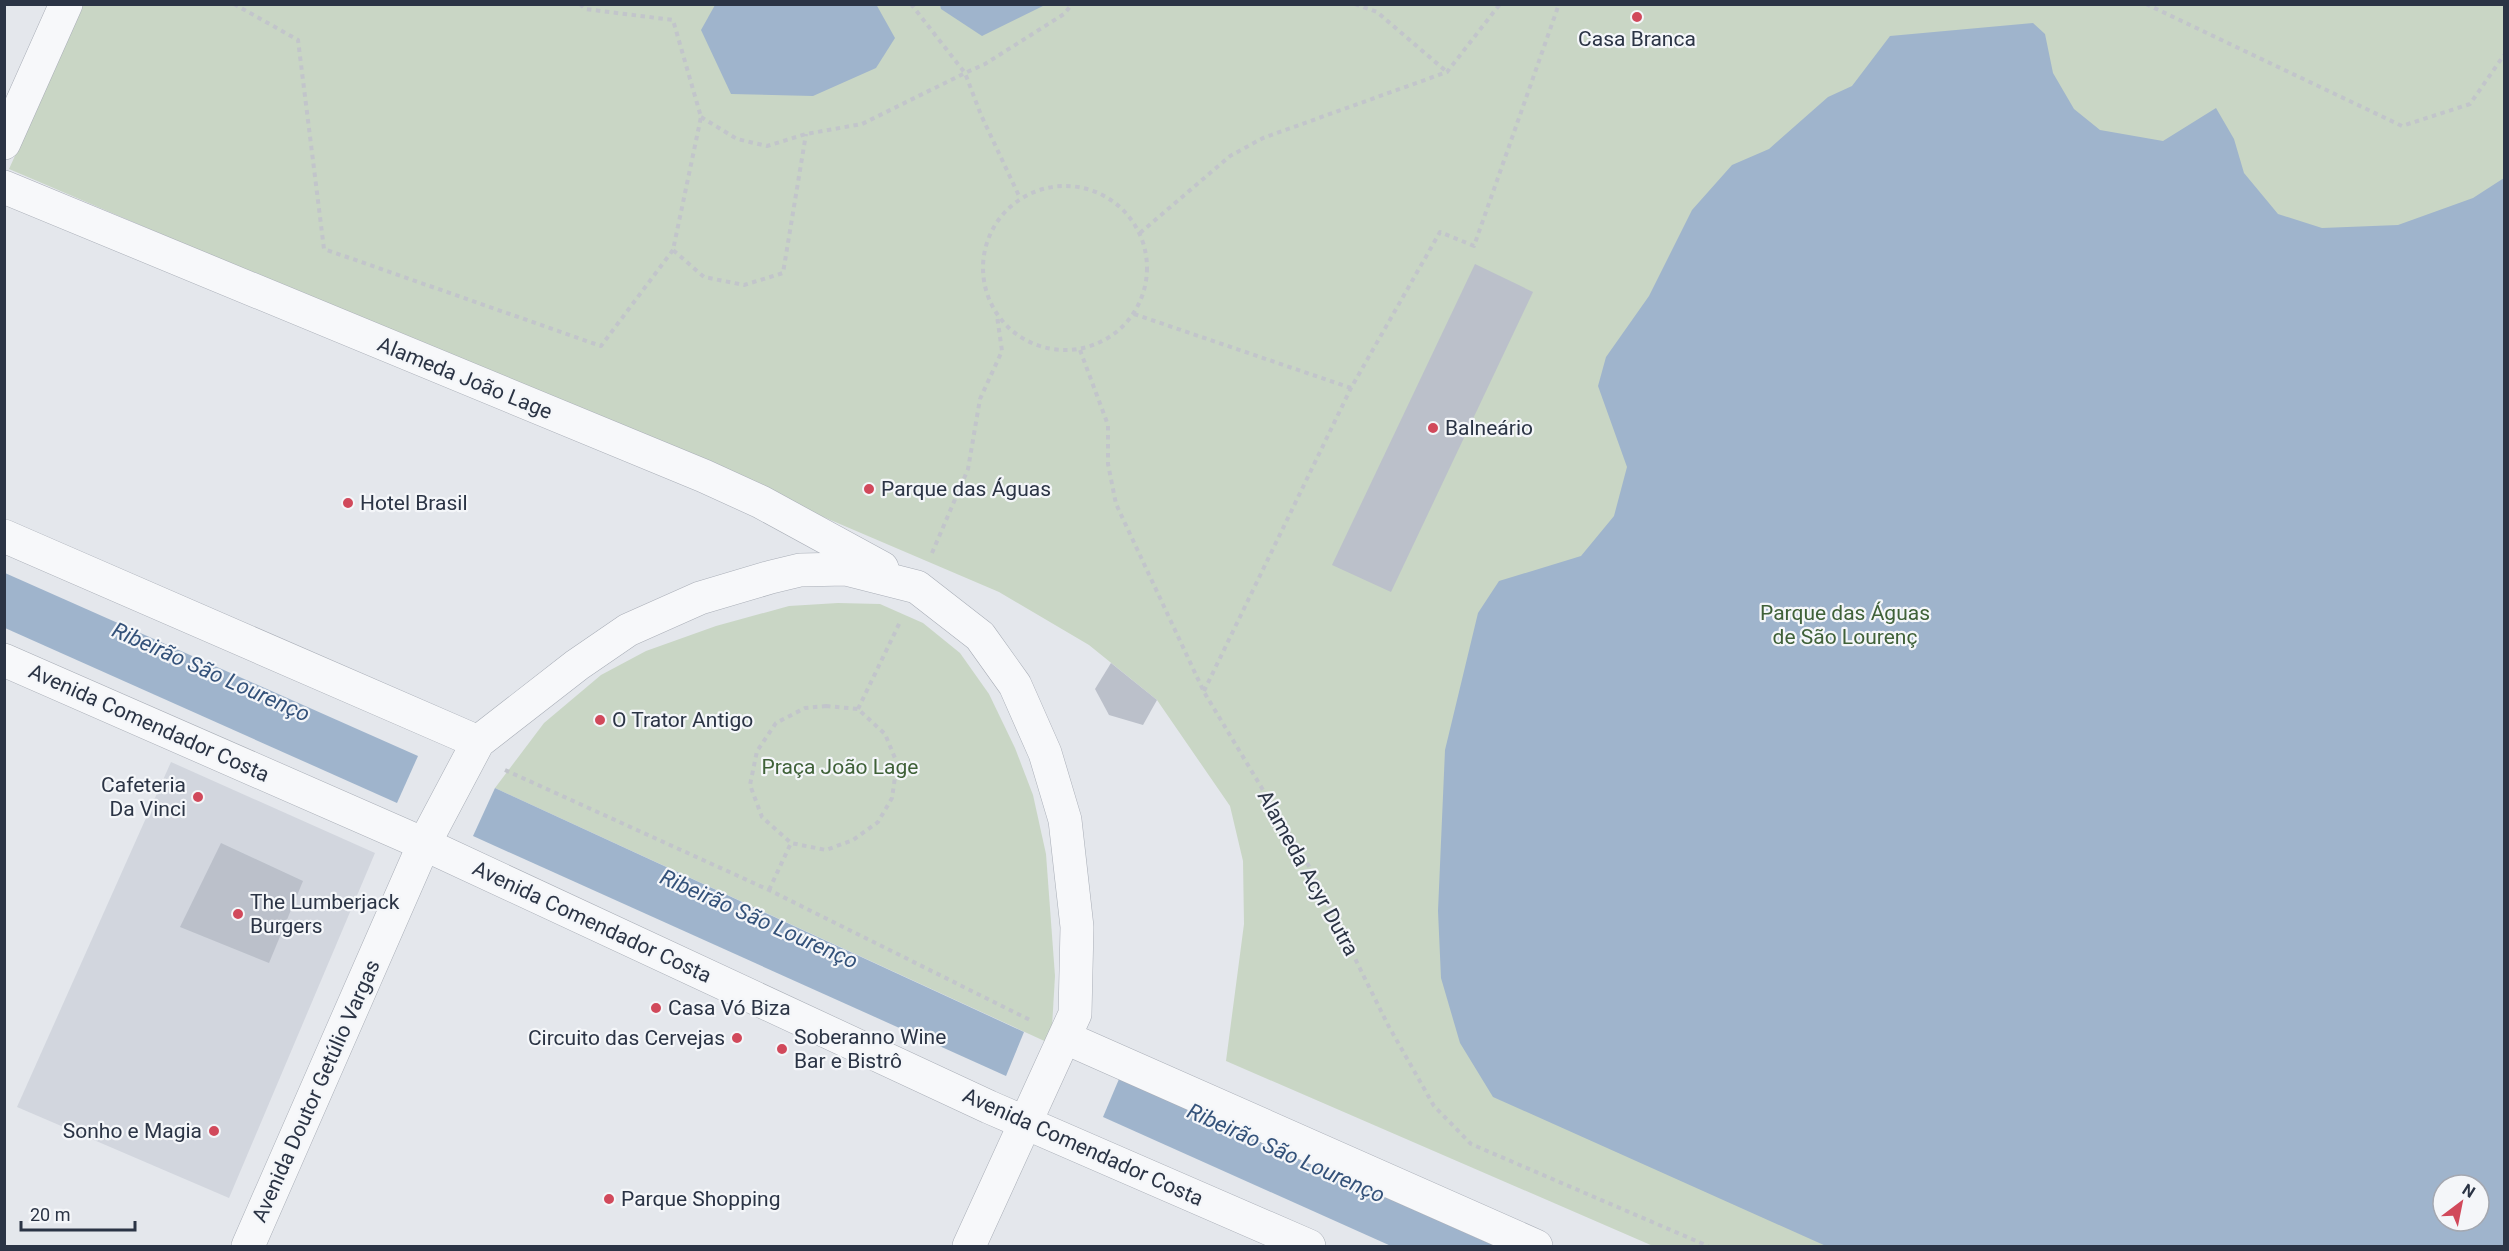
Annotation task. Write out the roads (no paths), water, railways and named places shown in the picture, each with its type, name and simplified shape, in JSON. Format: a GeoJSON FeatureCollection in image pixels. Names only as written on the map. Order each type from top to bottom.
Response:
{"type":"FeatureCollection","features":[{"type":"Feature","properties":{"kind":"street"},"geometry":{"type":"LineString","coordinates":[[4,143],[66,4]]}},
{"type":"Feature","properties":{"kind":"street","name":"Alameda João Lage"},"geometry":{"type":"LineString","coordinates":[[4,187],[704,476],[761,502],[917,587]]}},
{"type":"Feature","properties":{"kind":"street"},"geometry":{"type":"LineString","coordinates":[[4,536],[477,742],[576,665],[628,630],[700,598],[800,570],[846,569],[917,587],[980,636],[1015,685],[1045,753],[1065,820],[1077,927],[1075,1014],[969,1246]]}},
{"type":"Feature","properties":{"kind":"street","name":"Avenida Comendador Costa"},"geometry":{"type":"LineString","coordinates":[[4,660],[424,844],[1027,1123],[1309,1246]]}},
{"type":"Feature","properties":{"kind":"street","name":"Avenida Doutor Getúlio Vargas"},"geometry":{"type":"LineString","coordinates":[[248,1246],[424,844],[477,742]]}},
{"type":"Feature","properties":{"kind":"street"},"geometry":{"type":"LineString","coordinates":[[1066,1038],[1536,1246]]}},
{"type":"Feature","properties":{"kind":"water"},"geometry":{"type":"Polygon","coordinates":[[[876,4],[895,38],[876,68],[813,96],[731,94],[701,30],[715,5],[876,4]]]}},
{"type":"Feature","properties":{"kind":"water"},"geometry":{"type":"Polygon","coordinates":[[[940,4],[1045,5],[982,36],[941,9],[940,4]]]}},
{"type":"Feature","properties":{"kind":"water"},"geometry":{"type":"Polygon","coordinates":[[[2033,23],[2045,34],[2053,73],[2074,109],[2100,130],[2163,141],[2216,108],[2234,139],[2244,173],[2278,214],[2322,228],[2398,225],[2473,198],[2504,178],[2504,1246],[1826,1246],[1493,1097],[1460,1043],[1441,978],[1438,911],[1445,750],[1478,613],[1499,581],[1581,556],[1614,516],[1627,467],[1598,386],[1606,357],[1649,296],[1692,210],[1732,165],[1769,149],[1828,97],[1852,86],[1890,36],[2033,23]]]}},
{"type":"Feature","properties":{"kind":"water","name":"Ribeirão São Lourenço"},"geometry":{"type":"Polygon","coordinates":[[[5,573],[418,756],[397,803],[5,628],[5,573]]]}},
{"type":"Feature","properties":{"kind":"water","name":"Ribeirão São Lourenço"},"geometry":{"type":"Polygon","coordinates":[[[495,788],[1024,1032],[1006,1076],[473,836],[495,788]]]}},
{"type":"Feature","properties":{"kind":"water"},"geometry":{"type":"Polygon","coordinates":[[[1119,1079],[1495,1246],[1391,1246],[1103,1117],[1119,1079]]]}},
{"type":"Feature","properties":{"kind":"place","name":"Casa Branca"},"geometry":{"type":"Point","coordinates":[1637,17]}},
{"type":"Feature","properties":{"kind":"place","name":"Balneário"},"geometry":{"type":"Point","coordinates":[1433,428]}},
{"type":"Feature","properties":{"kind":"place","name":"Parque das Águas"},"geometry":{"type":"Point","coordinates":[869,489]}},
{"type":"Feature","properties":{"kind":"place","name":"Hotel Brasil"},"geometry":{"type":"Point","coordinates":[348,503]}},
{"type":"Feature","properties":{"kind":"place","name":"O Trator Antigo"},"geometry":{"type":"Point","coordinates":[600,720]}},
{"type":"Feature","properties":{"kind":"place","name":"Cafeteria Da Vinci"},"geometry":{"type":"Point","coordinates":[198,797]}},
{"type":"Feature","properties":{"kind":"place","name":"The Lumberjack Burgers"},"geometry":{"type":"Point","coordinates":[238,914]}},
{"type":"Feature","properties":{"kind":"place","name":"Casa Vó Biza"},"geometry":{"type":"Point","coordinates":[656,1008]}},
{"type":"Feature","properties":{"kind":"place","name":"Circuito das Cervejas"},"geometry":{"type":"Point","coordinates":[737,1038]}},
{"type":"Feature","properties":{"kind":"place","name":"Soberanno Wine Bar e Bistrô"},"geometry":{"type":"Point","coordinates":[782,1049]}},
{"type":"Feature","properties":{"kind":"place","name":"Sonho e Magia"},"geometry":{"type":"Point","coordinates":[214,1131]}},
{"type":"Feature","properties":{"kind":"place","name":"Parque Shopping"},"geometry":{"type":"Point","coordinates":[609,1199]}},
{"type":"Feature","properties":{"kind":"park label","name":"Parque das Águas de São Lourenç"},"geometry":{"type":"Point","coordinates":[1845,625]}},
{"type":"Feature","properties":{"kind":"park label","name":"Praça João Lage"},"geometry":{"type":"Point","coordinates":[840,767]}}]}
